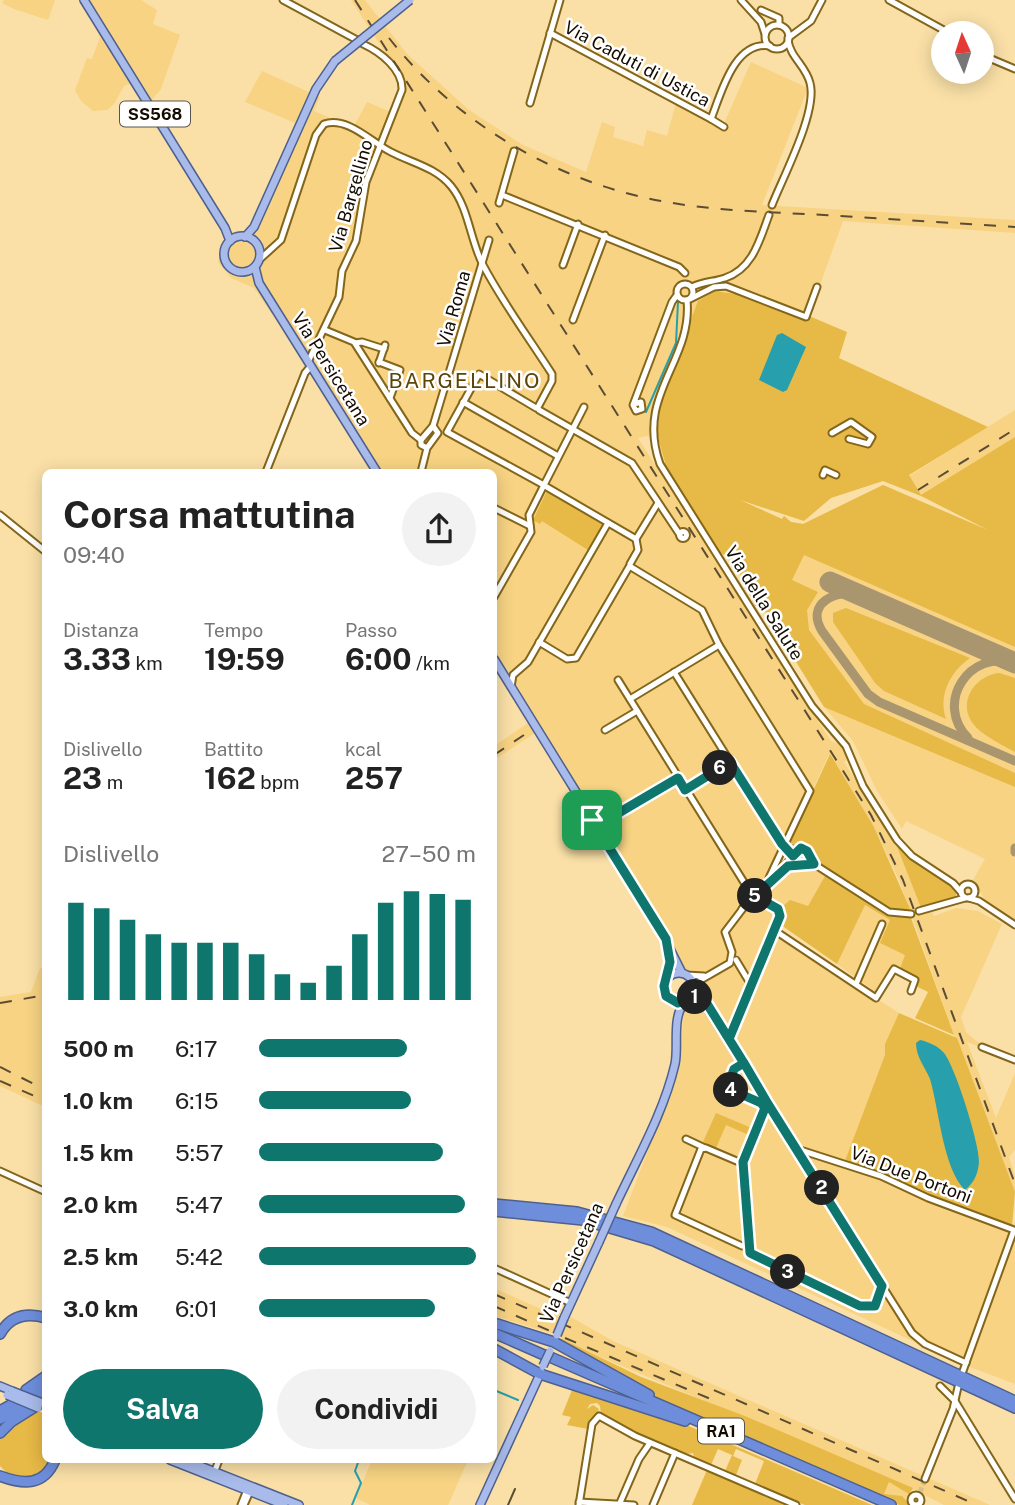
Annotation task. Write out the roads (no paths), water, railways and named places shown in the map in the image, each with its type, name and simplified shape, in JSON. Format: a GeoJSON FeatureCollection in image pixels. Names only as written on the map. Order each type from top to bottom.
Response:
{"type":"FeatureCollection","features":[{"type":"Feature","properties":{"kind":"highway"},"geometry":{"type":"LineString","coordinates":[[497,1204],[578,1212],[658,1235],[1015,1401]]}},
{"type":"Feature","properties":{"kind":"highway"},"geometry":{"type":"LineString","coordinates":[[497,1211],[575,1219],[654,1241],[1015,1408]]}},
{"type":"Feature","properties":{"kind":"highway"},"geometry":{"type":"LineString","coordinates":[[0,1334],[7,1324],[20,1316],[42,1318]]}},
{"type":"Feature","properties":{"kind":"highway"},"geometry":{"type":"LineString","coordinates":[[497,1325],[548,1355],[706,1427]]}},
{"type":"Feature","properties":{"kind":"highway","name":"RA1"},"geometry":{"type":"LineString","coordinates":[[497,1336],[548,1355],[880,1505]]}},
{"type":"Feature","properties":{"kind":"highway"},"geometry":{"type":"LineString","coordinates":[[497,1349],[548,1355],[706,1427]]}},
{"type":"Feature","properties":{"kind":"highway"},"geometry":{"type":"LineString","coordinates":[[4,1398],[26,1390],[42,1380]]}},
{"type":"Feature","properties":{"kind":"highway"},"geometry":{"type":"LineString","coordinates":[[0,1411],[42,1387]]}},
{"type":"Feature","properties":{"kind":"highway"},"geometry":{"type":"LineString","coordinates":[[0,1419],[42,1395]]}},
{"type":"Feature","properties":{"kind":"highway"},"geometry":{"type":"LineString","coordinates":[[0,1425],[42,1406]]}},
{"type":"Feature","properties":{"kind":"highway"},"geometry":{"type":"LineString","coordinates":[[0,1433],[42,1406]]}},
{"type":"Feature","properties":{"kind":"highway","name":"RA1"},"geometry":{"type":"LineString","coordinates":[[706,1427],[891,1505]]}},
{"type":"Feature","properties":{"kind":"highway"},"geometry":{"type":"LineString","coordinates":[[0,1476],[25,1483],[38,1480],[47,1474],[53,1463]]}},
{"type":"Feature","properties":{"kind":"highway"},"geometry":{"type":"LineString","coordinates":[[0,1470],[11,1480]]}},
{"type":"Feature","properties":{"kind":"main road","name":"SS568"},"geometry":{"type":"LineString","coordinates":[[84,0],[225,228],[237,239],[253,240]]}},
{"type":"Feature","properties":{"kind":"main road"},"geometry":{"type":"LineString","coordinates":[[254,227],[224,251],[226,261],[233,270],[243,272],[257,263],[259,248],[253,240],[254,227],[316,89],[335,61],[410,0]]}},
{"type":"Feature","properties":{"kind":"main road","name":"Via Persicetana"},"geometry":{"type":"LineString","coordinates":[[257,263],[259,283]]}},
{"type":"Feature","properties":{"kind":"main road","name":"Via Persicetana"},"geometry":{"type":"LineString","coordinates":[[243,272],[259,283],[375,469]]}},
{"type":"Feature","properties":{"kind":"main road"},"geometry":{"type":"LineString","coordinates":[[497,664],[666,939],[676,966],[694,988],[688,1000],[671,1001],[664,991],[670,962],[666,939]]}},
{"type":"Feature","properties":{"kind":"main road"},"geometry":{"type":"LineString","coordinates":[[668,978],[684,974]]}},
{"type":"Feature","properties":{"kind":"main road","name":"Via Persicetana"},"geometry":{"type":"LineString","coordinates":[[480,1505],[668,1087],[676,1061],[680,1009],[688,1000]]}},
{"type":"Feature","properties":{"kind":"main road","name":"Via Persicetana"},"geometry":{"type":"LineString","coordinates":[[671,1001],[677,1029]]}},
{"type":"Feature","properties":{"kind":"main road"},"geometry":{"type":"LineString","coordinates":[[0,1386],[4,1398],[42,1406]]}},
{"type":"Feature","properties":{"kind":"main road"},"geometry":{"type":"LineString","coordinates":[[179,1463],[213,1474],[284,1505]]}},
{"type":"Feature","properties":{"kind":"main road"},"geometry":{"type":"LineString","coordinates":[[192,1463],[213,1474]]}},
{"type":"Feature","properties":{"kind":"main road"},"geometry":{"type":"LineString","coordinates":[[250,1489],[299,1505]]}},
{"type":"Feature","properties":{"kind":"street"},"geometry":{"type":"LineString","coordinates":[[283,0],[357,40]]}},
{"type":"Feature","properties":{"kind":"street"},"geometry":{"type":"LineString","coordinates":[[530,103],[560,0]]}},
{"type":"Feature","properties":{"kind":"street"},"geometry":{"type":"LineString","coordinates":[[741,0],[761,22],[770,46]]}},
{"type":"Feature","properties":{"kind":"street"},"geometry":{"type":"LineString","coordinates":[[777,48],[811,20],[822,0]]}},
{"type":"Feature","properties":{"kind":"street"},"geometry":{"type":"LineString","coordinates":[[889,0],[931,22]]}},
{"type":"Feature","properties":{"kind":"street"},"geometry":{"type":"LineString","coordinates":[[761,10],[779,18],[776,26],[765,36]]}},
{"type":"Feature","properties":{"kind":"street"},"geometry":{"type":"LineString","coordinates":[[761,22],[796,30]]}},
{"type":"Feature","properties":{"kind":"street"},"geometry":{"type":"LineString","coordinates":[[772,205],[812,99],[808,76],[790,52],[786,29]]}},
{"type":"Feature","properties":{"kind":"street","name":"Via Caduti di Ustica"},"geometry":{"type":"LineString","coordinates":[[550,33],[724,127]]}},
{"type":"Feature","properties":{"kind":"street","name":"Via Caduti di Ustica"},"geometry":{"type":"LineString","coordinates":[[711,119],[736,62],[760,46],[765,36]]}},
{"type":"Feature","properties":{"kind":"street","name":"Via Bargellino"},"geometry":{"type":"LineString","coordinates":[[267,469],[339,297],[342,271],[356,241],[366,182],[402,84],[385,57],[363,44]]}},
{"type":"Feature","properties":{"kind":"street"},"geometry":{"type":"LineString","coordinates":[[760,46],[790,52]]}},
{"type":"Feature","properties":{"kind":"street"},"geometry":{"type":"LineString","coordinates":[[994,60],[1015,69]]}},
{"type":"Feature","properties":{"kind":"street"},"geometry":{"type":"LineString","coordinates":[[257,263],[281,240],[321,127],[328,123],[339,123],[380,144],[391,153],[434,171],[450,186],[463,209],[482,264],[552,374],[552,381],[538,408]]}},
{"type":"Feature","properties":{"kind":"street"},"geometry":{"type":"LineString","coordinates":[[499,203],[514,163],[514,151]]}},
{"type":"Feature","properties":{"kind":"street"},"geometry":{"type":"LineString","coordinates":[[502,195],[680,267],[692,287]]}},
{"type":"Feature","properties":{"kind":"street"},"geometry":{"type":"LineString","coordinates":[[692,287],[727,278],[744,267],[754,254],[769,215]]}},
{"type":"Feature","properties":{"kind":"street"},"geometry":{"type":"LineString","coordinates":[[563,265],[578,224]]}},
{"type":"Feature","properties":{"kind":"street"},"geometry":{"type":"LineString","coordinates":[[573,320],[605,235]]}},
{"type":"Feature","properties":{"kind":"street","name":"Via Roma"},"geometry":{"type":"LineString","coordinates":[[433,426],[489,240]]}},
{"type":"Feature","properties":{"kind":"street"},"geometry":{"type":"LineString","coordinates":[[259,248],[272,250]]}},
{"type":"Feature","properties":{"kind":"street"},"geometry":{"type":"LineString","coordinates":[[637,401],[685,273]]}},
{"type":"Feature","properties":{"kind":"street"},"geometry":{"type":"LineString","coordinates":[[681,284],[702,294]]}},
{"type":"Feature","properties":{"kind":"street"},"geometry":{"type":"LineString","coordinates":[[677,296],[688,299],[714,287],[726,286],[806,317],[817,287]]}},
{"type":"Feature","properties":{"kind":"street","name":"Via della Salute"},"geometry":{"type":"LineString","coordinates":[[692,287],[688,299],[685,332],[654,411],[654,439],[660,464],[812,706],[846,746],[863,786],[897,839],[912,856],[1015,925]]}},
{"type":"Feature","properties":{"kind":"street"},"geometry":{"type":"LineString","coordinates":[[325,330],[350,338],[355,343],[412,433],[421,440],[421,445],[427,448]]}},
{"type":"Feature","properties":{"kind":"street"},"geometry":{"type":"LineString","coordinates":[[355,343],[384,347],[379,362],[370,368]]}},
{"type":"Feature","properties":{"kind":"street"},"geometry":{"type":"LineString","coordinates":[[379,362],[400,370],[390,398]]}},
{"type":"Feature","properties":{"kind":"street"},"geometry":{"type":"LineString","coordinates":[[447,432],[479,374],[631,462],[680,535]]}},
{"type":"Feature","properties":{"kind":"street"},"geometry":{"type":"LineString","coordinates":[[463,402],[558,457]]}},
{"type":"Feature","properties":{"kind":"street"},"geometry":{"type":"LineString","coordinates":[[497,590],[531,532],[529,515],[584,407]]}},
{"type":"Feature","properties":{"kind":"street"},"geometry":{"type":"LineString","coordinates":[[832,433],[851,422],[872,437],[868,444],[849,439]]}},
{"type":"Feature","properties":{"kind":"street"},"geometry":{"type":"LineString","coordinates":[[421,440],[433,426],[438,433]]}},
{"type":"Feature","properties":{"kind":"street"},"geometry":{"type":"LineString","coordinates":[[422,469],[427,448],[438,433],[447,432],[636,539]]}},
{"type":"Feature","properties":{"kind":"street"},"geometry":{"type":"LineString","coordinates":[[823,475],[825,470],[836,475]]}},
{"type":"Feature","properties":{"kind":"street"},"geometry":{"type":"LineString","coordinates":[[539,642],[567,659],[576,658],[630,566],[638,550],[636,539],[658,503]]}},
{"type":"Feature","properties":{"kind":"street"},"geometry":{"type":"LineString","coordinates":[[497,510],[530,526]]}},
{"type":"Feature","properties":{"kind":"street"},"geometry":{"type":"LineString","coordinates":[[0,515],[42,549]]}},
{"type":"Feature","properties":{"kind":"street"},"geometry":{"type":"LineString","coordinates":[[511,687],[518,670],[528,662],[608,523]]}},
{"type":"Feature","properties":{"kind":"street"},"geometry":{"type":"LineString","coordinates":[[630,566],[698,606],[711,624],[719,645],[810,791],[786,847],[769,878]]}},
{"type":"Feature","properties":{"kind":"street"},"geometry":{"type":"LineString","coordinates":[[630,699],[719,645]]}},
{"type":"Feature","properties":{"kind":"street"},"geometry":{"type":"LineString","coordinates":[[501,671],[518,670]]}},
{"type":"Feature","properties":{"kind":"street"},"geometry":{"type":"LineString","coordinates":[[674,672],[786,847],[802,863]]}},
{"type":"Feature","properties":{"kind":"street"},"geometry":{"type":"LineString","coordinates":[[618,680],[685,790],[755,896],[779,911],[774,930],[729,1039]]}},
{"type":"Feature","properties":{"kind":"street"},"geometry":{"type":"LineString","coordinates":[[605,730],[637,711]]}},
{"type":"Feature","properties":{"kind":"street"},"geometry":{"type":"LineString","coordinates":[[685,790],[730,762]]}},
{"type":"Feature","properties":{"kind":"street"},"geometry":{"type":"LineString","coordinates":[[599,832],[610,818],[678,778]]}},
{"type":"Feature","properties":{"kind":"street"},"geometry":{"type":"LineString","coordinates":[[592,820],[610,818]]}},
{"type":"Feature","properties":{"kind":"street"},"geometry":{"type":"LineString","coordinates":[[684,974],[705,975],[728,961],[730,954],[722,939],[723,930],[788,866],[794,854],[806,849],[814,864]]}},
{"type":"Feature","properties":{"kind":"street"},"geometry":{"type":"LineString","coordinates":[[802,863],[810,855]]}},
{"type":"Feature","properties":{"kind":"street"},"geometry":{"type":"LineString","coordinates":[[788,866],[814,864],[889,912],[911,914]]}},
{"type":"Feature","properties":{"kind":"street"},"geometry":{"type":"LineString","coordinates":[[919,911],[956,900],[964,893],[972,886],[974,892],[964,893]]}},
{"type":"Feature","properties":{"kind":"street","name":"Via della Salute"},"geometry":{"type":"LineString","coordinates":[[974,892],[979,901]]}},
{"type":"Feature","properties":{"kind":"street"},"geometry":{"type":"LineString","coordinates":[[744,907],[725,932],[732,952],[730,963],[697,982],[694,988],[744,1063],[765,1109],[744,1160],[751,1255],[856,1304],[871,1307],[883,1291]]}},
{"type":"Feature","properties":{"kind":"street"},"geometry":{"type":"LineString","coordinates":[[856,984],[882,924]]}},
{"type":"Feature","properties":{"kind":"street"},"geometry":{"type":"LineString","coordinates":[[774,930],[878,998],[895,969],[915,979],[911,992]]}},
{"type":"Feature","properties":{"kind":"street"},"geometry":{"type":"LineString","coordinates":[[736,960],[751,985]]}},
{"type":"Feature","properties":{"kind":"street"},"geometry":{"type":"LineString","coordinates":[[688,1000],[703,998]]}},
{"type":"Feature","properties":{"kind":"street"},"geometry":{"type":"LineString","coordinates":[[982,1047],[1015,1060]]}},
{"type":"Feature","properties":{"kind":"street"},"geometry":{"type":"LineString","coordinates":[[744,1063],[734,1069],[727,1088],[761,1103],[765,1109],[772,1111],[883,1291],[918,1339],[966,1363]]}},
{"type":"Feature","properties":{"kind":"street"},"geometry":{"type":"LineString","coordinates":[[686,1139],[739,1162],[744,1160]]}},
{"type":"Feature","properties":{"kind":"street"},"geometry":{"type":"LineString","coordinates":[[704,1148],[675,1217],[743,1246],[749,1246]]}},
{"type":"Feature","properties":{"kind":"street","name":"Via Due Portoni"},"geometry":{"type":"LineString","coordinates":[[797,1149],[870,1172],[928,1198],[1014,1230]]}},
{"type":"Feature","properties":{"kind":"street"},"geometry":{"type":"LineString","coordinates":[[0,1171],[42,1190]]}},
{"type":"Feature","properties":{"kind":"street"},"geometry":{"type":"LineString","coordinates":[[963,1371],[1014,1230]]}},
{"type":"Feature","properties":{"kind":"street"},"geometry":{"type":"LineString","coordinates":[[497,1269],[571,1303]]}},
{"type":"Feature","properties":{"kind":"street"},"geometry":{"type":"LineString","coordinates":[[940,1386],[955,1401],[1015,1499]]}},
{"type":"Feature","properties":{"kind":"street"},"geometry":{"type":"LineString","coordinates":[[925,1479],[958,1387]]}},
{"type":"Feature","properties":{"kind":"street"},"geometry":{"type":"LineString","coordinates":[[634,1505],[579,1504],[592,1424],[599,1416],[675,1454],[796,1505]]}},
{"type":"Feature","properties":{"kind":"street"},"geometry":{"type":"LineString","coordinates":[[620,1505],[647,1441]]}},
{"type":"Feature","properties":{"kind":"street"},"geometry":{"type":"LineString","coordinates":[[653,1505],[675,1454]]}},
{"type":"Feature","properties":{"kind":"street"},"geometry":{"type":"LineString","coordinates":[[213,1474],[218,1463]]}},
{"type":"Feature","properties":{"kind":"street"},"geometry":{"type":"LineString","coordinates":[[243,1505],[250,1489]]}},
{"type":"Feature","properties":{"kind":"street"},"geometry":{"type":"LineString","coordinates":[[918,1504],[919,1493]]}},
{"type":"Feature","properties":{"kind":"water"},"geometry":{"type":"Polygon","coordinates":[[[782,333],[806,347],[787,390],[783,392],[759,380],[777,335],[782,333]]]}},
{"type":"Feature","properties":{"kind":"water"},"geometry":{"type":"Polygon","coordinates":[[[920,1040],[939,1048],[949,1061],[971,1123],[979,1162],[975,1178],[965,1190],[947,1154],[930,1079],[917,1053],[916,1043],[920,1040]]]}},
{"type":"Feature","properties":{"kind":"waterway"},"geometry":{"type":"LineString","coordinates":[[646,412],[676,343],[678,302]]}},
{"type":"Feature","properties":{"kind":"waterway"},"geometry":{"type":"LineString","coordinates":[[497,1391],[518,1400]]}},
{"type":"Feature","properties":{"kind":"waterway"},"geometry":{"type":"LineString","coordinates":[[352,1505],[361,1483],[355,1471],[358,1463]]}},
{"type":"Feature","properties":{"kind":"tunnel"},"geometry":{"type":"LineString","coordinates":[[920,1492],[925,1479]]}},
{"type":"Feature","properties":{"kind":"tram line"},"geometry":{"type":"LineString","coordinates":[[508,1505],[515,1489]]}},
{"type":"Feature","properties":{"kind":"railway"},"geometry":{"type":"LineString","coordinates":[[355,0],[871,815],[903,880],[1015,1184]]}},
{"type":"Feature","properties":{"kind":"railway"},"geometry":{"type":"LineString","coordinates":[[389,38],[445,97],[510,144],[583,179],[622,192],[661,201],[722,209],[1015,227]]}},
{"type":"Feature","properties":{"kind":"railway"},"geometry":{"type":"LineString","coordinates":[[918,490],[1015,429]]}},
{"type":"Feature","properties":{"kind":"railway"},"geometry":{"type":"LineString","coordinates":[[497,753],[527,733]]}},
{"type":"Feature","properties":{"kind":"railway"},"geometry":{"type":"LineString","coordinates":[[0,1003],[42,996]]}},
{"type":"Feature","properties":{"kind":"railway"},"geometry":{"type":"LineString","coordinates":[[0,1067],[42,1088]]}},
{"type":"Feature","properties":{"kind":"railway"},"geometry":{"type":"LineString","coordinates":[[0,1081],[42,1099]]}},
{"type":"Feature","properties":{"kind":"railway"},"geometry":{"type":"LineString","coordinates":[[497,1295],[977,1505]]}},
{"type":"Feature","properties":{"kind":"railway"},"geometry":{"type":"LineString","coordinates":[[497,1307],[550,1331]]}},
{"type":"Feature","properties":{"kind":"railway"},"geometry":{"type":"LineString","coordinates":[[565,1338],[713,1400]]}},
{"type":"Feature","properties":{"kind":"district","name":"BARGELLINO"},"geometry":{"type":"Point","coordinates":[465,381]}}]}
